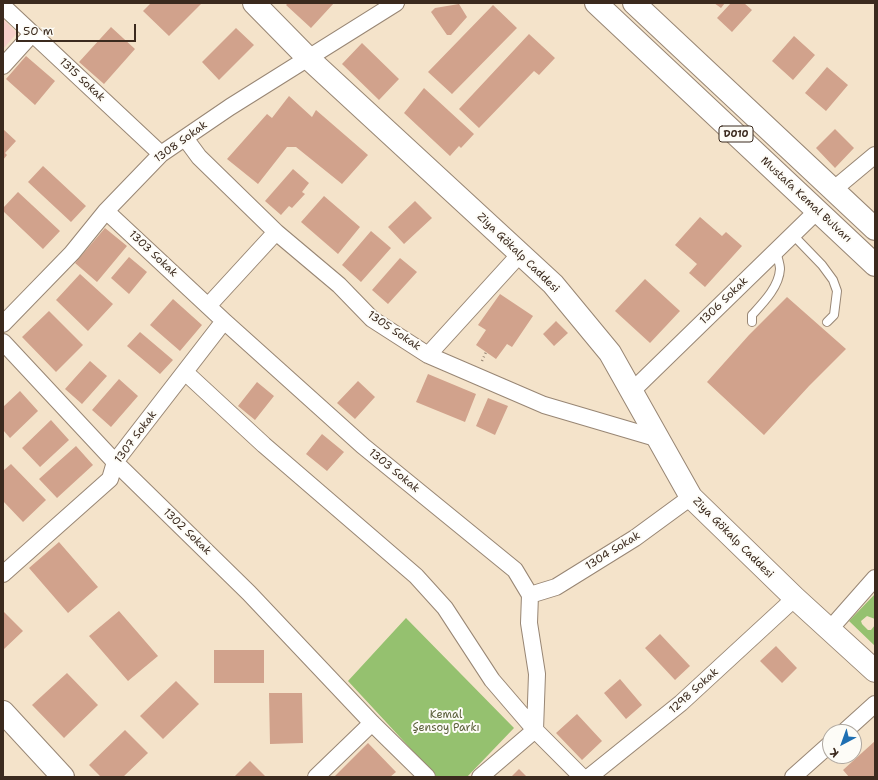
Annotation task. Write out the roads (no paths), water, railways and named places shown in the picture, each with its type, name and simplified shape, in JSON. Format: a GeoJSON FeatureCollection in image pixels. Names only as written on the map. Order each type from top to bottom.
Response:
{"type":"FeatureCollection","features":[{"type":"Feature","properties":{"kind":"main road","name":"Ziya Gökalp Caddesi"},"geometry":{"type":"LineString","coordinates":[[254,3],[308,58],[553,284],[605,347],[632,391],[656,438],[691,496],[795,598],[875,671]]}},
{"type":"Feature","properties":{"kind":"main road","name":"Mustafa Kemal Bulvarı"},"geometry":{"type":"LineString","coordinates":[[596,3],[875,265]]}},
{"type":"Feature","properties":{"kind":"main road","name":"D010"},"geometry":{"type":"LineString","coordinates":[[634,3],[875,229]]}},
{"type":"Feature","properties":{"kind":"main road"},"geometry":{"type":"LineString","coordinates":[[3,712],[63,777]]}},
{"type":"Feature","properties":{"kind":"street","name":"1308 Sokak"},"geometry":{"type":"LineString","coordinates":[[3,324],[72,253],[106,211],[161,154],[230,107],[396,3]]}},
{"type":"Feature","properties":{"kind":"street","name":"1315 Sokak"},"geometry":{"type":"LineString","coordinates":[[3,6],[161,154]]}},
{"type":"Feature","properties":{"kind":"street"},"geometry":{"type":"LineString","coordinates":[[3,66],[32,34]]}},
{"type":"Feature","properties":{"kind":"street","name":"1305 Sokak"},"geometry":{"type":"LineString","coordinates":[[185,138],[199,157],[276,232],[339,285],[372,319],[428,354],[544,405],[656,438]]}},
{"type":"Feature","properties":{"kind":"street"},"geometry":{"type":"LineString","coordinates":[[834,190],[875,155]]}},
{"type":"Feature","properties":{"kind":"street","name":"1303 Sokak"},"geometry":{"type":"LineString","coordinates":[[106,211],[224,321],[363,446],[515,570],[530,595]]}},
{"type":"Feature","properties":{"kind":"street","name":"1306 Sokak"},"geometry":{"type":"LineString","coordinates":[[632,391],[817,211]]}},
{"type":"Feature","properties":{"kind":"street"},"geometry":{"type":"LineString","coordinates":[[208,306],[276,232]]}},
{"type":"Feature","properties":{"kind":"street"},"geometry":{"type":"LineString","coordinates":[[428,354],[520,254]]}},
{"type":"Feature","properties":{"kind":"street","name":"1307 Sokak"},"geometry":{"type":"LineString","coordinates":[[3,574],[110,479],[115,462],[224,321]]}},
{"type":"Feature","properties":{"kind":"street","name":"1302 Sokak"},"geometry":{"type":"LineString","coordinates":[[3,342],[115,462],[249,593],[372,723],[427,777]]}},
{"type":"Feature","properties":{"kind":"street"},"geometry":{"type":"LineString","coordinates":[[186,372],[264,445],[416,576],[445,608],[492,680],[535,730],[582,777]]}},
{"type":"Feature","properties":{"kind":"street","name":"1304 Sokak"},"geometry":{"type":"LineString","coordinates":[[530,595],[556,587],[628,542],[691,496]]}},
{"type":"Feature","properties":{"kind":"street"},"geometry":{"type":"LineString","coordinates":[[830,630],[875,578]]}},
{"type":"Feature","properties":{"kind":"street"},"geometry":{"type":"LineString","coordinates":[[480,777],[535,730],[537,674],[529,623],[530,595]]}},
{"type":"Feature","properties":{"kind":"street","name":"1298 Sokak"},"geometry":{"type":"LineString","coordinates":[[589,777],[681,703],[795,598]]}},
{"type":"Feature","properties":{"kind":"street"},"geometry":{"type":"LineString","coordinates":[[853,724],[875,704]]}},
{"type":"Feature","properties":{"kind":"street"},"geometry":{"type":"LineString","coordinates":[[316,777],[372,723]]}},
{"type":"Feature","properties":{"kind":"street"},"geometry":{"type":"LineString","coordinates":[[793,777],[822,751]]}},
{"type":"Feature","properties":{"kind":"lane"},"geometry":{"type":"LineString","coordinates":[[793,235],[822,265],[833,280],[837,291],[834,315],[827,322]]}},
{"type":"Feature","properties":{"kind":"lane"},"geometry":{"type":"LineString","coordinates":[[752,322],[752,315],[764,301],[778,280],[780,268],[776,251]]}},
{"type":"Feature","properties":{"kind":"park label","name":"Kemal Şensoy Parkı"},"geometry":{"type":"Point","coordinates":[446,721]}}]}
